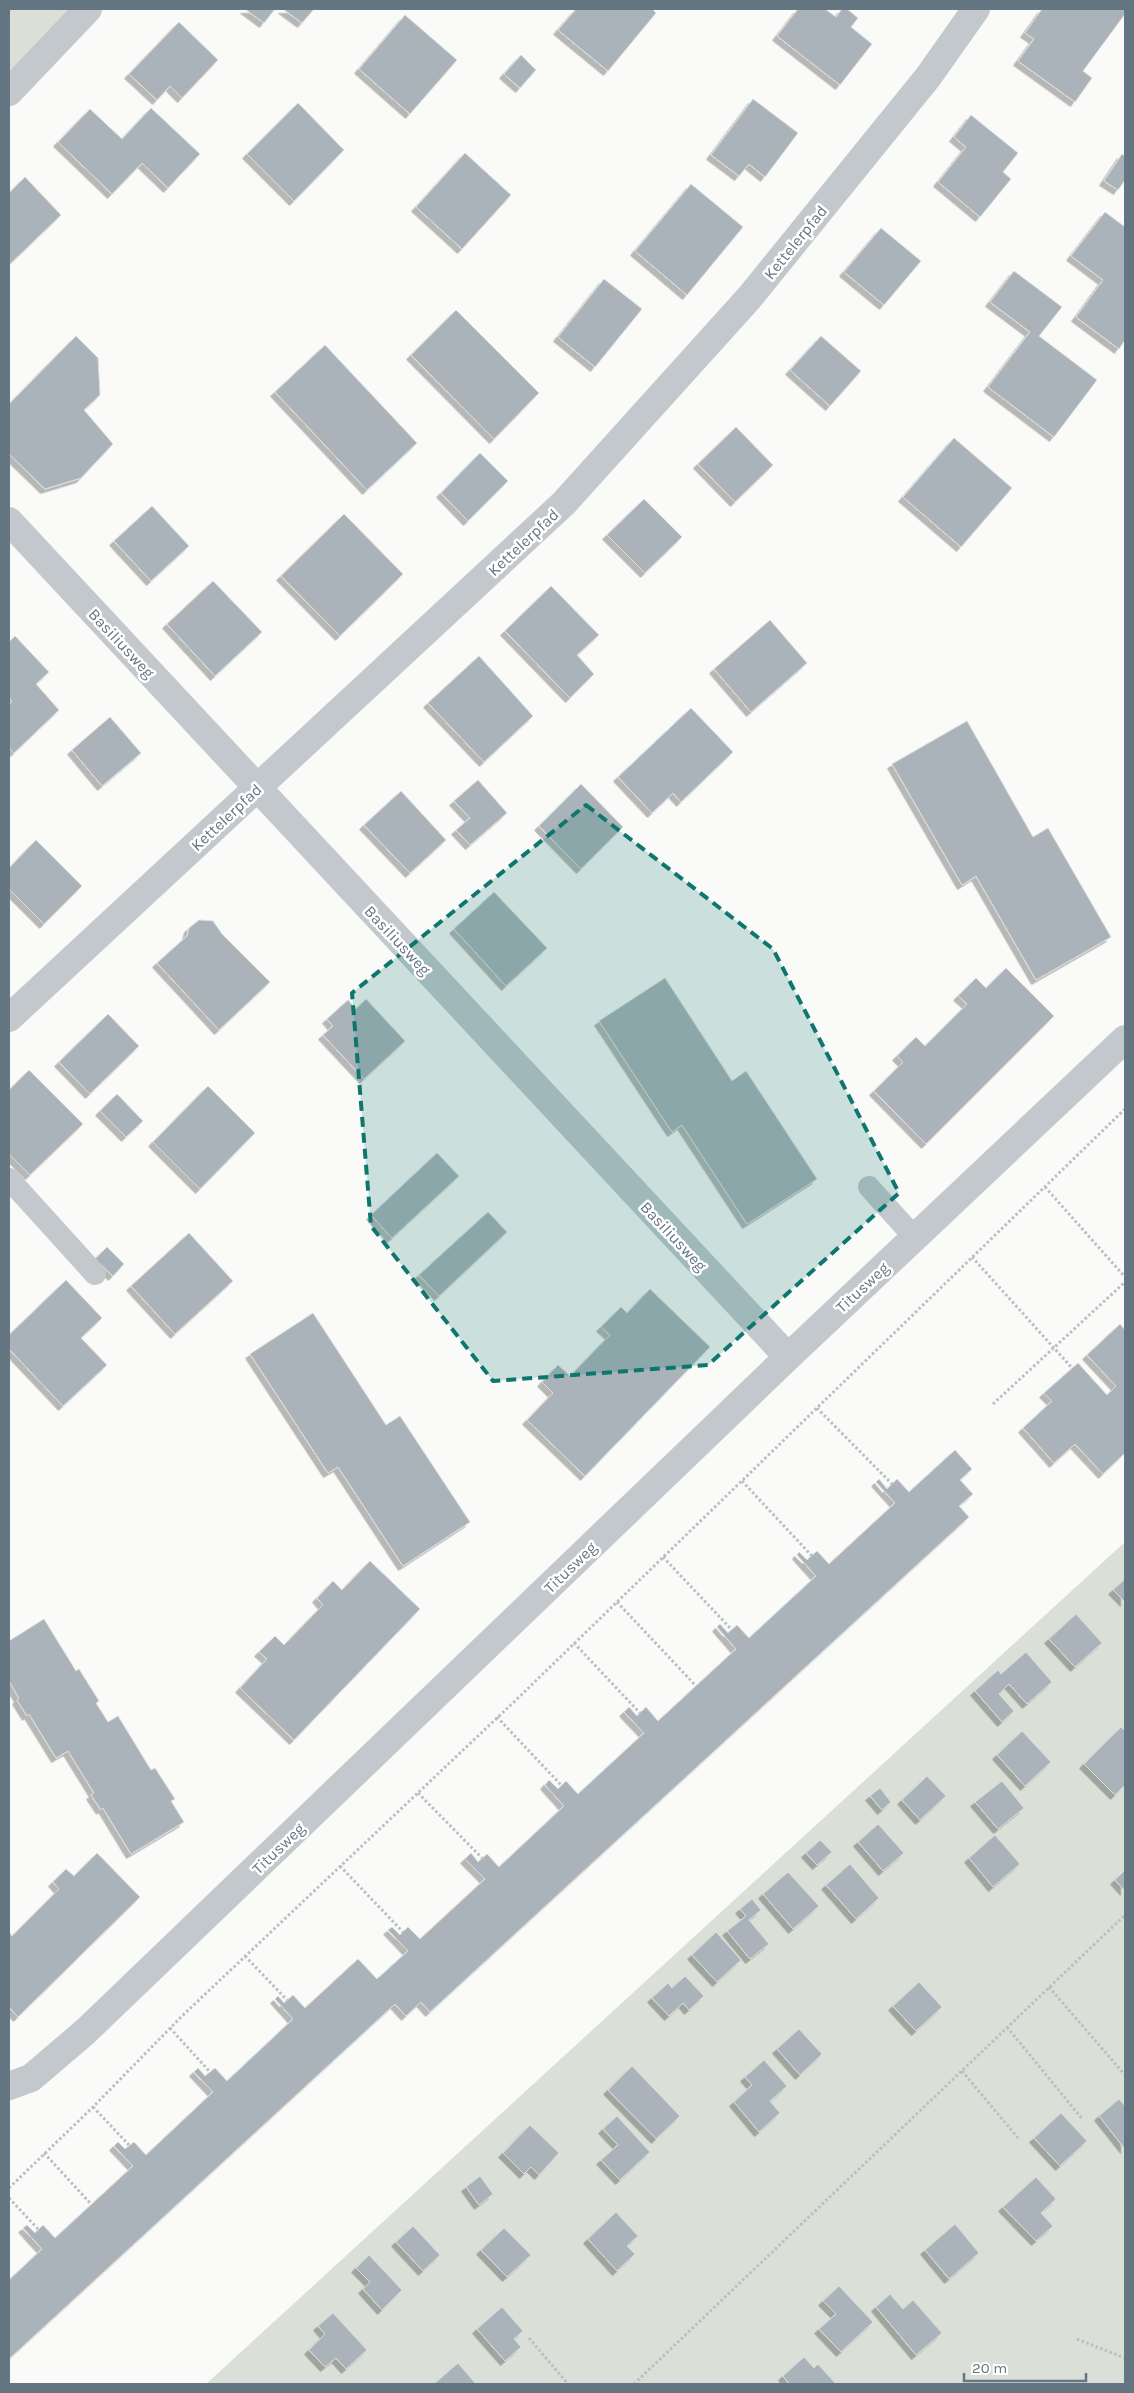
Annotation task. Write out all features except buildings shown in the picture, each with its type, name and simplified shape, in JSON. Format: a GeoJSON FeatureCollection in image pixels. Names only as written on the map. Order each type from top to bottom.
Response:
{"type":"FeatureCollection","features":[{"type":"Feature","properties":{"kind":"street"},"geometry":{"type":"LineString","coordinates":[[9,92],[88,9]]}},
{"type":"Feature","properties":{"kind":"street","name":"Kettelerpfad"},"geometry":{"type":"LineString","coordinates":[[9,1018],[564,504],[749,298],[928,77],[976,9]]}},
{"type":"Feature","properties":{"kind":"street","name":"Basiliusweg"},"geometry":{"type":"LineString","coordinates":[[9,521],[788,1358]]}},
{"type":"Feature","properties":{"kind":"street","name":"Titusweg"},"geometry":{"type":"LineString","coordinates":[[9,2086],[32,2078],[86,2031],[788,1358],[1125,1039]]}},
{"type":"Feature","properties":{"kind":"lane"},"geometry":{"type":"LineString","coordinates":[[9,1179],[95,1274]]}},
{"type":"Feature","properties":{"kind":"lane"},"geometry":{"type":"LineString","coordinates":[[869,1187],[915,1238]]}},
{"type":"Feature","properties":{"kind":"path"},"geometry":{"type":"LineString","coordinates":[[9,2188],[93,2107],[170,2028],[617,1602],[1125,1109]]}},
{"type":"Feature","properties":{"kind":"path"},"geometry":{"type":"LineString","coordinates":[[1045,1187],[1125,1277]]}},
{"type":"Feature","properties":{"kind":"path"},"geometry":{"type":"LineString","coordinates":[[972,1258],[1072,1368]]}},
{"type":"Feature","properties":{"kind":"path"},"geometry":{"type":"LineString","coordinates":[[993,1404],[1125,1282]]}},
{"type":"Feature","properties":{"kind":"path"},"geometry":{"type":"LineString","coordinates":[[817,1408],[892,1484]]}},
{"type":"Feature","properties":{"kind":"path"},"geometry":{"type":"LineString","coordinates":[[742,1481],[812,1556]]}},
{"type":"Feature","properties":{"kind":"path"},"geometry":{"type":"LineString","coordinates":[[662,1557],[732,1630]]}},
{"type":"Feature","properties":{"kind":"path"},"geometry":{"type":"LineString","coordinates":[[617,1602],[696,1686]]}},
{"type":"Feature","properties":{"kind":"path"},"geometry":{"type":"LineString","coordinates":[[574,1643],[640,1713]]}},
{"type":"Feature","properties":{"kind":"path"},"geometry":{"type":"LineString","coordinates":[[497,1717],[562,1786]]}},
{"type":"Feature","properties":{"kind":"path"},"geometry":{"type":"LineString","coordinates":[[418,1793],[482,1858]]}},
{"type":"Feature","properties":{"kind":"path"},"geometry":{"type":"LineString","coordinates":[[340,1866],[403,1932]]}},
{"type":"Feature","properties":{"kind":"path"},"geometry":{"type":"LineString","coordinates":[[634,2384],[1125,1915]]}},
{"type":"Feature","properties":{"kind":"path"},"geometry":{"type":"LineString","coordinates":[[246,1956],[288,2000]]}},
{"type":"Feature","properties":{"kind":"path"},"geometry":{"type":"LineString","coordinates":[[1049,1987],[1125,2076]]}},
{"type":"Feature","properties":{"kind":"path"},"geometry":{"type":"LineString","coordinates":[[1008,2027],[1083,2120]]}},
{"type":"Feature","properties":{"kind":"path"},"geometry":{"type":"LineString","coordinates":[[170,2028],[210,2072]]}},
{"type":"Feature","properties":{"kind":"path"},"geometry":{"type":"LineString","coordinates":[[962,2071],[1018,2138]]}},
{"type":"Feature","properties":{"kind":"path"},"geometry":{"type":"LineString","coordinates":[[93,2107],[129,2145]]}},
{"type":"Feature","properties":{"kind":"path"},"geometry":{"type":"LineString","coordinates":[[44,2153],[91,2204]]}},
{"type":"Feature","properties":{"kind":"path"},"geometry":{"type":"LineString","coordinates":[[9,2198],[38,2229]]}},
{"type":"Feature","properties":{"kind":"path"},"geometry":{"type":"LineString","coordinates":[[529,2338],[568,2384]]}},
{"type":"Feature","properties":{"kind":"path"},"geometry":{"type":"LineString","coordinates":[[1077,2339],[1125,2358]]}},
{"type":"Feature","properties":{"kind":"highlighted area"},"geometry":{"type":"Polygon","coordinates":[[[586,805],[773,949],[899,1193],[708,1365],[493,1381],[371,1226],[352,993],[586,805]]]}},
{"type":"Feature","properties":{"kind":"shaded area"},"geometry":{"type":"Polygon","coordinates":[[[9,9],[72,9],[9,76],[9,9]]]}},
{"type":"Feature","properties":{"kind":"shaded area"},"geometry":{"type":"Polygon","coordinates":[[[1125,1542],[1125,2384],[206,2384],[1125,1542]]]}}]}
